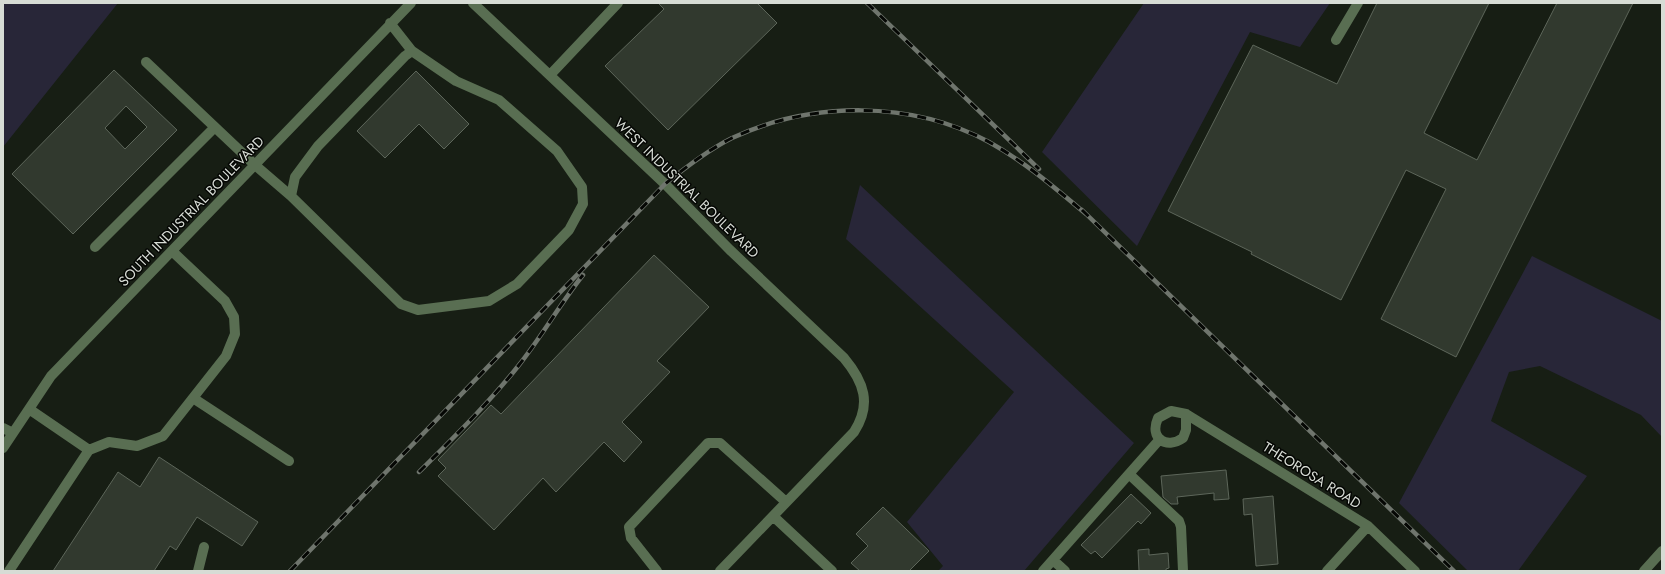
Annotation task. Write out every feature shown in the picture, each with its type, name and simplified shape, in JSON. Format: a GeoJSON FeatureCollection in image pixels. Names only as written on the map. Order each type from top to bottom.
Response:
{"type":"FeatureCollection","features":[{"type":"Feature","properties":{"kind":"street","name":"SOUTH INDUSTRIAL BOULEVARD"},"geometry":{"type":"LineString","coordinates":[[3,448],[51,376],[390,23],[411,3]]}},
{"type":"Feature","properties":{"kind":"street","name":"WEST INDUSTRIAL BOULEVARD"},"geometry":{"type":"LineString","coordinates":[[473,3],[665,184],[730,250],[844,358],[856,372],[864,393],[864,414],[854,432],[786,502]]}},
{"type":"Feature","properties":{"kind":"street"},"geometry":{"type":"LineString","coordinates":[[550,75],[618,3]]}},
{"type":"Feature","properties":{"kind":"street"},"geometry":{"type":"LineString","coordinates":[[1336,40],[1358,3]]}},
{"type":"Feature","properties":{"kind":"street"},"geometry":{"type":"LineString","coordinates":[[146,62],[255,165],[291,196],[401,304],[418,310],[489,301],[517,284],[569,230],[583,204],[582,187],[557,151],[499,100],[456,81],[412,51],[390,23]]}},
{"type":"Feature","properties":{"kind":"street"},"geometry":{"type":"LineString","coordinates":[[291,196],[295,178],[318,146],[405,56],[412,51]]}},
{"type":"Feature","properties":{"kind":"street"},"geometry":{"type":"LineString","coordinates":[[96,247],[215,127]]}},
{"type":"Feature","properties":{"kind":"street"},"geometry":{"type":"LineString","coordinates":[[9,571],[90,450],[109,442],[137,446],[163,436],[226,356],[235,334],[234,317],[224,301],[172,251]]}},
{"type":"Feature","properties":{"kind":"street"},"geometry":{"type":"LineString","coordinates":[[193,398],[289,461]]}},
{"type":"Feature","properties":{"kind":"street"},"geometry":{"type":"LineString","coordinates":[[29,409],[90,450]]}},
{"type":"Feature","properties":{"kind":"street"},"geometry":{"type":"LineString","coordinates":[[1171,411],[1186,414],[1186,430],[1183,438],[1168,444],[1160,439],[1155,430],[1158,418],[1171,411]]}},
{"type":"Feature","properties":{"kind":"street","name":"THEOROSA ROAD"},"geometry":{"type":"LineString","coordinates":[[1186,414],[1368,526],[1415,571]]}},
{"type":"Feature","properties":{"kind":"street"},"geometry":{"type":"LineString","coordinates":[[3,428],[13,433]]}},
{"type":"Feature","properties":{"kind":"street"},"geometry":{"type":"LineString","coordinates":[[1043,571],[1131,476],[1160,439]]}},
{"type":"Feature","properties":{"kind":"street"},"geometry":{"type":"LineString","coordinates":[[657,571],[631,538],[629,527],[708,443],[720,443],[786,502],[720,571]]}},
{"type":"Feature","properties":{"kind":"street"},"geometry":{"type":"LineString","coordinates":[[1131,476],[1179,521],[1181,527],[1183,571]]}},
{"type":"Feature","properties":{"kind":"street"},"geometry":{"type":"LineString","coordinates":[[773,516],[832,571]]}},
{"type":"Feature","properties":{"kind":"street"},"geometry":{"type":"LineString","coordinates":[[1327,571],[1368,526]]}},
{"type":"Feature","properties":{"kind":"street"},"geometry":{"type":"LineString","coordinates":[[198,571],[204,547]]}},
{"type":"Feature","properties":{"kind":"street"},"geometry":{"type":"LineString","coordinates":[[1644,571],[1662,552]]}},
{"type":"Feature","properties":{"kind":"street"},"geometry":{"type":"LineString","coordinates":[[1053,560],[1065,571]]}},
{"type":"Feature","properties":{"kind":"shaded area"},"geometry":{"type":"Polygon","coordinates":[[[3,3],[118,3],[3,147],[3,3]]]}},
{"type":"Feature","properties":{"kind":"shaded area"},"geometry":{"type":"Polygon","coordinates":[[[1144,3],[1330,3],[1300,47],[1250,32],[1137,246],[1042,152],[1144,3]]]}},
{"type":"Feature","properties":{"kind":"shaded area"},"geometry":{"type":"Polygon","coordinates":[[[860,185],[1134,443],[1024,571],[938,571],[943,566],[907,522],[1014,392],[846,239],[860,185]]]}},
{"type":"Feature","properties":{"kind":"shaded area"},"geometry":{"type":"Polygon","coordinates":[[[1532,256],[1662,321],[1662,437],[1641,415],[1540,366],[1509,372],[1491,421],[1587,476],[1518,571],[1468,571],[1399,503],[1532,256]]]}},
{"type":"Feature","properties":{"kind":"building"},"geometry":{"type":"Polygon","coordinates":[[[658,3],[757,3],[777,23],[668,130],[605,66],[664,9],[658,3]]]}},
{"type":"Feature","properties":{"kind":"building"},"geometry":{"type":"Polygon","coordinates":[[[1377,3],[1489,3],[1424,133],[1477,160],[1557,3],[1633,3],[1456,357],[1381,319],[1446,189],[1406,170],[1341,300],[1251,254],[1252,252],[1168,211],[1253,45],[1337,84],[1377,3]]]}},
{"type":"Feature","properties":{"kind":"building"},"geometry":{"type":"Polygon","coordinates":[[[114,70],[177,130],[73,234],[12,174],[114,70]],[[126,106],[105,128],[125,149],[147,127],[126,106]]]}},
{"type":"Feature","properties":{"kind":"building"},"geometry":{"type":"Polygon","coordinates":[[[416,71],[469,124],[444,149],[419,124],[385,158],[357,131],[416,71]]]}},
{"type":"Feature","properties":{"kind":"building"},"geometry":{"type":"Polygon","coordinates":[[[654,255],[709,307],[657,361],[670,372],[622,422],[642,442],[624,462],[604,442],[556,492],[543,478],[494,530],[438,476],[446,468],[438,460],[491,405],[501,414],[654,255]]]}},
{"type":"Feature","properties":{"kind":"building"},"geometry":{"type":"Polygon","coordinates":[[[159,457],[258,522],[242,546],[197,517],[176,550],[170,546],[154,571],[53,571],[118,472],[140,487],[159,457]]]}},
{"type":"Feature","properties":{"kind":"building"},"geometry":{"type":"Polygon","coordinates":[[[1226,470],[1229,499],[1214,500],[1214,493],[1177,497],[1178,504],[1171,504],[1163,497],[1161,476],[1226,470]]]}},
{"type":"Feature","properties":{"kind":"building"},"geometry":{"type":"Polygon","coordinates":[[[1131,494],[1151,513],[1141,524],[1138,521],[1102,558],[1095,551],[1091,554],[1081,545],[1131,494]]]}},
{"type":"Feature","properties":{"kind":"building"},"geometry":{"type":"Polygon","coordinates":[[[1273,496],[1278,564],[1256,566],[1252,514],[1244,515],[1243,499],[1273,496]]]}},
{"type":"Feature","properties":{"kind":"building"},"geometry":{"type":"Polygon","coordinates":[[[883,507],[929,551],[909,571],[860,571],[851,563],[868,546],[856,534],[883,507]]]}},
{"type":"Feature","properties":{"kind":"building"},"geometry":{"type":"Polygon","coordinates":[[[1149,549],[1149,555],[1168,553],[1169,568],[1166,569],[1166,571],[1139,571],[1138,550],[1149,549]]]}},
{"type":"Feature","properties":{"kind":"railway"},"geometry":{"type":"LineString","coordinates":[[867,3],[1039,169]]}},
{"type":"Feature","properties":{"kind":"railway"},"geometry":{"type":"LineString","coordinates":[[290,571],[665,184],[706,153],[732,138],[763,126],[795,117],[828,112],[861,110],[927,118],[959,128],[989,142],[1015,158],[1086,214]]}},
{"type":"Feature","properties":{"kind":"railway"},"geometry":{"type":"LineString","coordinates":[[1082,210],[1454,571]]}},
{"type":"Feature","properties":{"kind":"railway"},"geometry":{"type":"LineString","coordinates":[[419,472],[496,393],[527,354],[583,275]]}}]}
